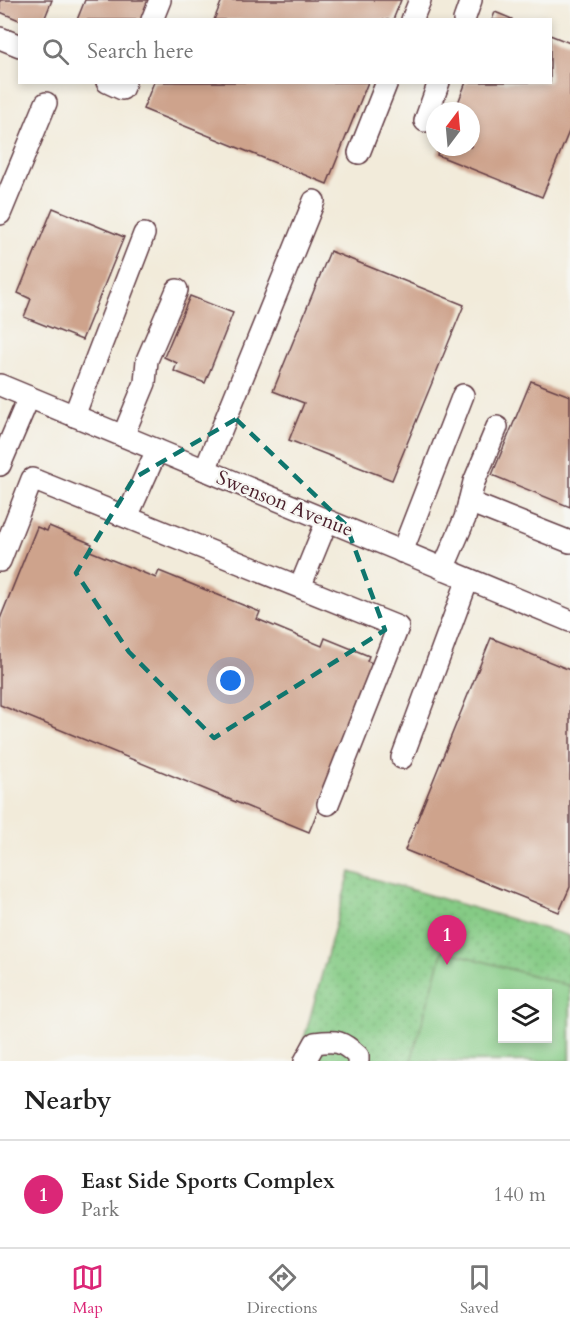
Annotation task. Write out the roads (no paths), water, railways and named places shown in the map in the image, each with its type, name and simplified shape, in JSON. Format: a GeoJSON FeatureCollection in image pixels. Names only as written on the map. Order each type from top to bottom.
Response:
{"type":"FeatureCollection","features":[{"type":"Feature","properties":{"kind":"street"},"geometry":{"type":"LineString","coordinates":[[153,18],[160,0]]}},
{"type":"Feature","properties":{"kind":"street"},"geometry":{"type":"LineString","coordinates":[[413,18],[420,0]]}},
{"type":"Feature","properties":{"kind":"street"},"geometry":{"type":"LineString","coordinates":[[465,18],[471,0]]}},
{"type":"Feature","properties":{"kind":"street"},"geometry":{"type":"LineString","coordinates":[[0,38],[18,45]]}},
{"type":"Feature","properties":{"kind":"street"},"geometry":{"type":"LineString","coordinates":[[111,84],[122,89],[124,84]]}},
{"type":"Feature","properties":{"kind":"street"},"geometry":{"type":"LineString","coordinates":[[359,153],[386,84]]}},
{"type":"Feature","properties":{"kind":"street"},"geometry":{"type":"LineString","coordinates":[[424,121],[438,84]]}},
{"type":"Feature","properties":{"kind":"street"},"geometry":{"type":"LineString","coordinates":[[0,214],[46,103]]}},
{"type":"Feature","properties":{"kind":"street"},"geometry":{"type":"LineString","coordinates":[[205,470],[314,201]]}},
{"type":"Feature","properties":{"kind":"street"},"geometry":{"type":"LineString","coordinates":[[74,416],[144,234]]}},
{"type":"Feature","properties":{"kind":"street"},"geometry":{"type":"LineString","coordinates":[[123,436],[146,383],[147,360],[177,290]]}},
{"type":"Feature","properties":{"kind":"street","name":"Swenson Avenue"},"geometry":{"type":"LineString","coordinates":[[0,385],[570,621]]}},
{"type":"Feature","properties":{"kind":"street"},"geometry":{"type":"LineString","coordinates":[[402,552],[463,395]]}},
{"type":"Feature","properties":{"kind":"street"},"geometry":{"type":"LineString","coordinates":[[0,465],[29,397]]}},
{"type":"Feature","properties":{"kind":"street"},"geometry":{"type":"LineString","coordinates":[[443,569],[465,518],[474,482],[497,427]]}},
{"type":"Feature","properties":{"kind":"street"},"geometry":{"type":"LineString","coordinates":[[127,517],[157,450]]}},
{"type":"Feature","properties":{"kind":"street"},"geometry":{"type":"LineString","coordinates":[[0,561],[32,479],[399,627],[328,804]]}},
{"type":"Feature","properties":{"kind":"street"},"geometry":{"type":"LineString","coordinates":[[469,502],[570,542]]}},
{"type":"Feature","properties":{"kind":"street"},"geometry":{"type":"LineString","coordinates":[[300,587],[327,521]]}},
{"type":"Feature","properties":{"kind":"street"},"geometry":{"type":"LineString","coordinates":[[402,758],[468,579]]}},
{"type":"Feature","properties":{"kind":"street"},"geometry":{"type":"LineString","coordinates":[[305,1061],[315,1043],[332,1041],[347,1046],[358,1056],[358,1061]]}},
{"type":"Feature","properties":{"kind":"place","name":"East Side Sports Complex"},"geometry":{"type":"Point","coordinates":[447,965]}}]}
